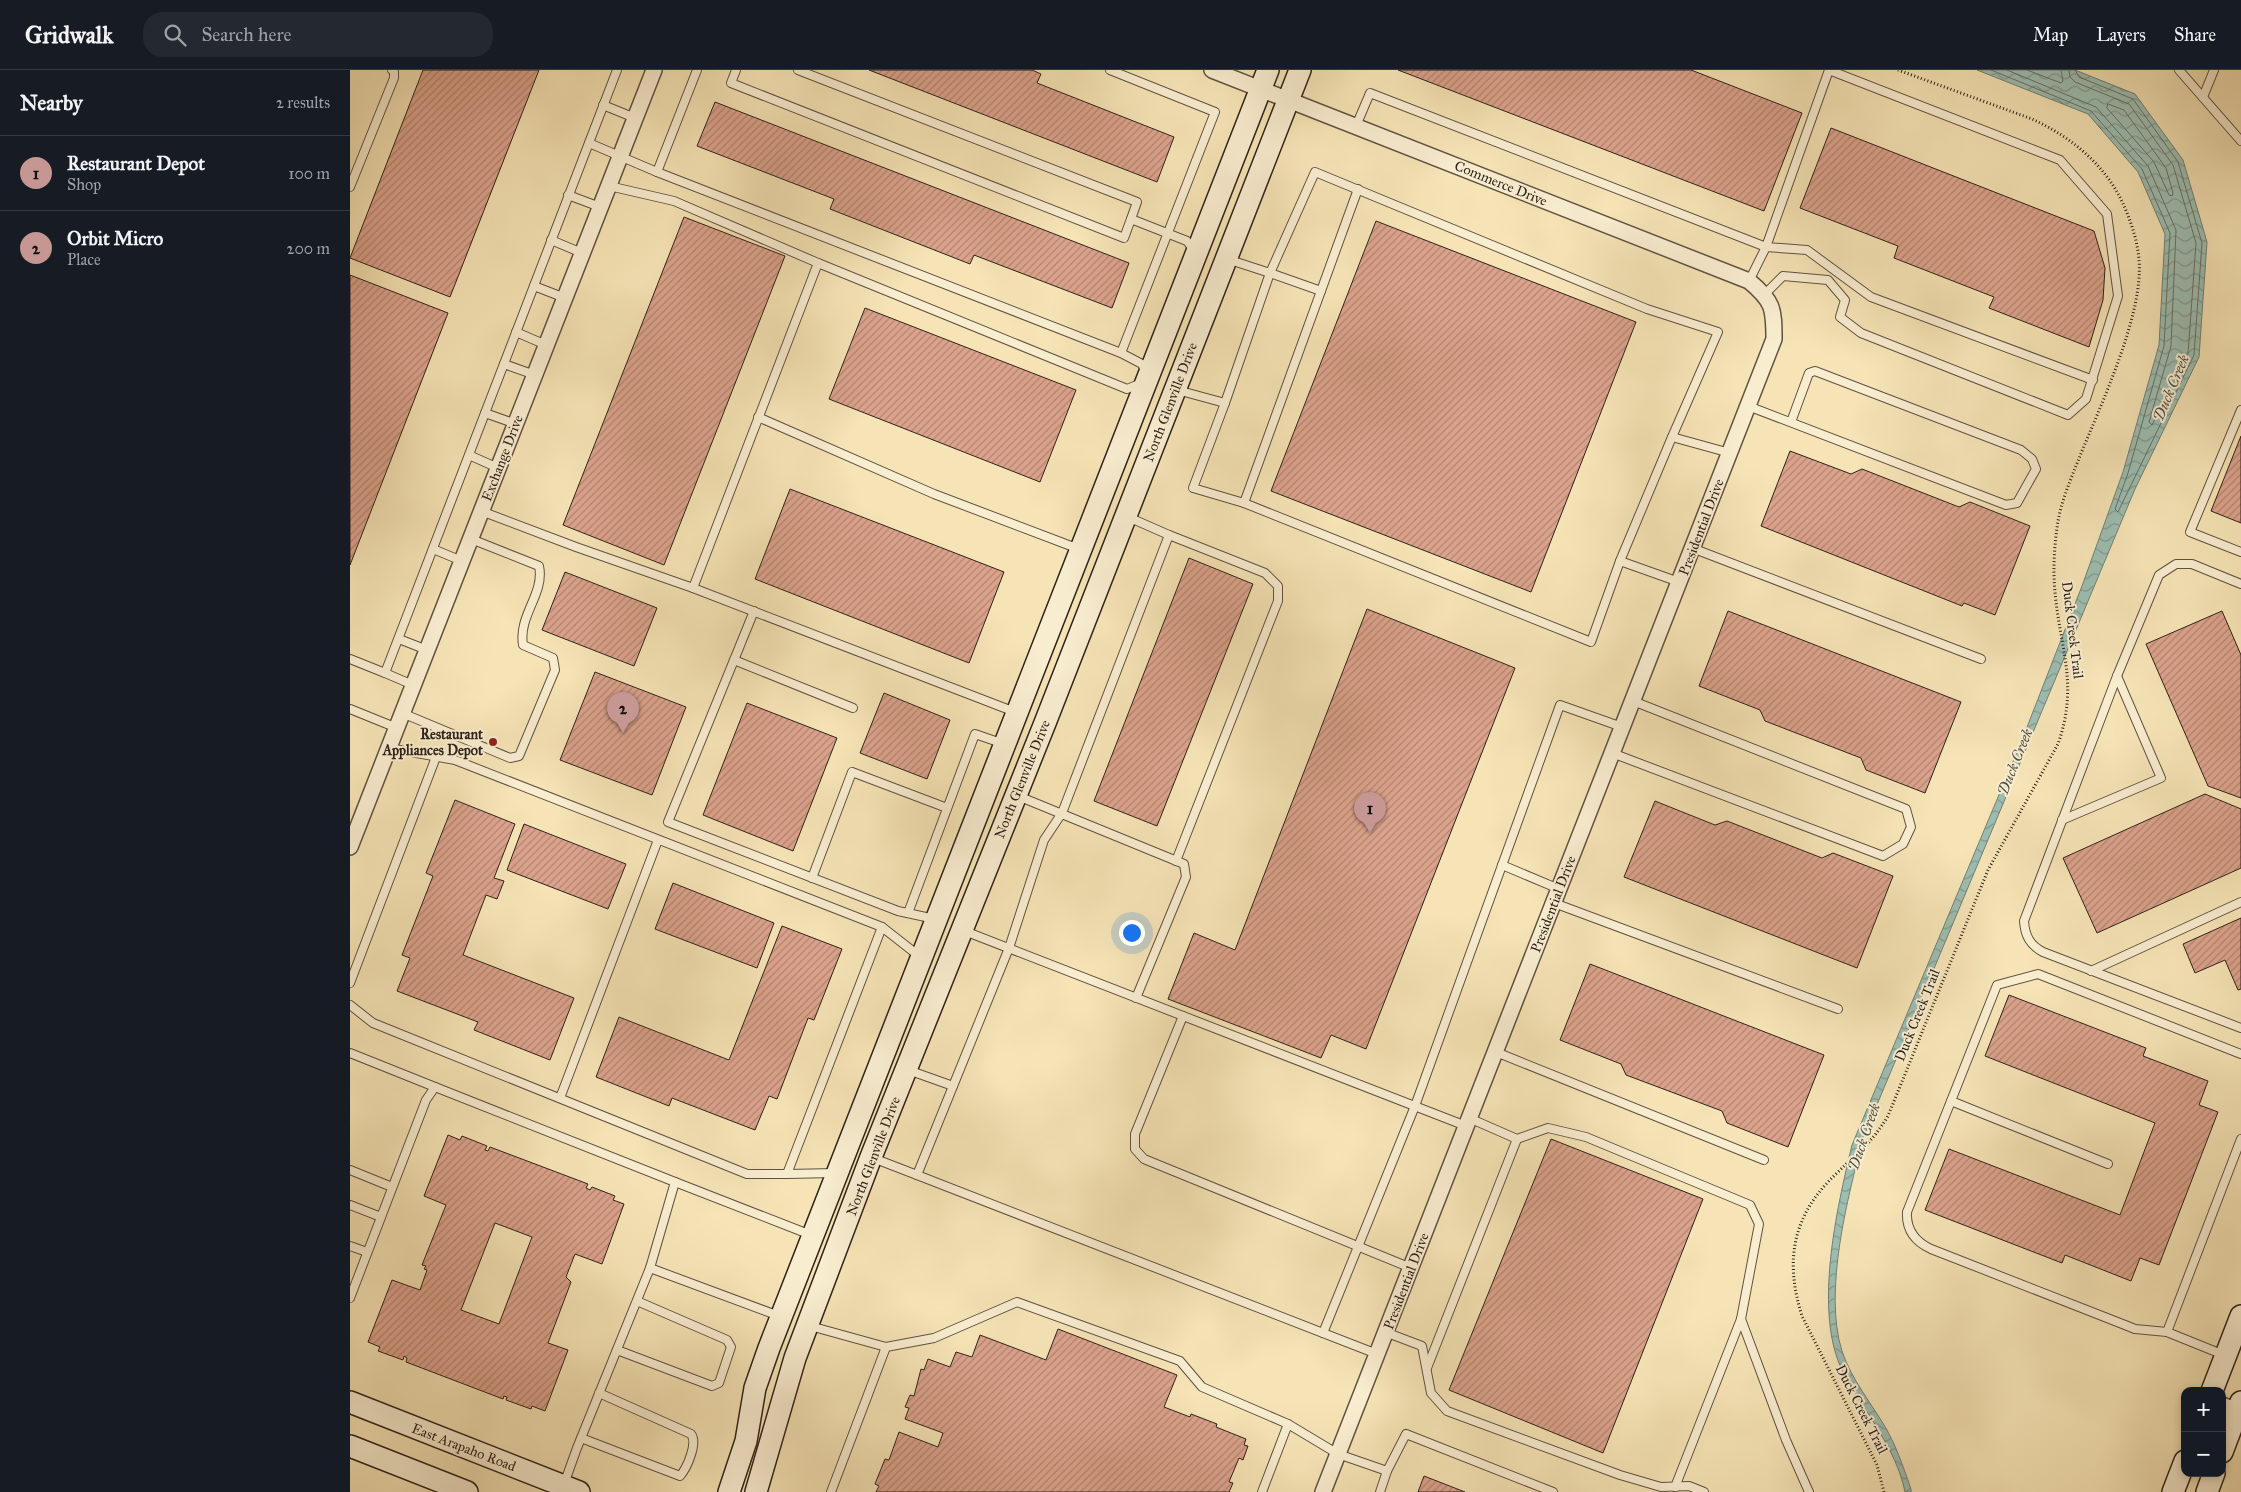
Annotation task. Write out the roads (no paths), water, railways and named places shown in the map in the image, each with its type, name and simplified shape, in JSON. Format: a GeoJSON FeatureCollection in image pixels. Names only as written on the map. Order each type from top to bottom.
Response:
{"type":"FeatureCollection","features":[{"type":"Feature","properties":{"kind":"street","name":"Exchange Drive"},"geometry":{"type":"LineString","coordinates":[[350,847],[654,70]]}},
{"type":"Feature","properties":{"kind":"street","name":"Commerce Drive"},"geometry":{"type":"LineString","coordinates":[[1212,70],[1265,79],[1289,99],[1749,280],[1765,294],[1774,314]]}},
{"type":"Feature","properties":{"kind":"street","name":"North Glenville Drive"},"geometry":{"type":"LineString","coordinates":[[756,1492],[780,1403],[795,1358],[871,1157],[1045,723],[1300,70]]}},
{"type":"Feature","properties":{"kind":"street","name":"North Glenville Drive"},"geometry":{"type":"LineString","coordinates":[[729,1492],[746,1441],[755,1388],[781,1317],[1016,712],[1198,256],[1265,79]]}},
{"type":"Feature","properties":{"kind":"street"},"geometry":{"type":"LineString","coordinates":[[1198,256],[1208,278],[1212,296]]}},
{"type":"Feature","properties":{"kind":"street","name":"Presidential Drive"},"geometry":{"type":"LineString","coordinates":[[1324,1492],[1774,339],[1774,314]]}},
{"type":"Feature","properties":{"kind":"street"},"geometry":{"type":"LineString","coordinates":[[1149,380],[1175,390]]}},
{"type":"Feature","properties":{"kind":"street"},"geometry":{"type":"LineString","coordinates":[[1016,712],[1045,723]]}},
{"type":"Feature","properties":{"kind":"street"},"geometry":{"type":"LineString","coordinates":[[936,919],[962,930]]}},
{"type":"Feature","properties":{"kind":"street"},"geometry":{"type":"LineString","coordinates":[[921,957],[947,968]]}},
{"type":"Feature","properties":{"kind":"street"},"geometry":{"type":"LineString","coordinates":[[2214,1387],[2241,1316]]}},
{"type":"Feature","properties":{"kind":"street"},"geometry":{"type":"LineString","coordinates":[[781,1317],[808,1326]]}},
{"type":"Feature","properties":{"kind":"street","name":"East Arapaho Road"},"geometry":{"type":"LineString","coordinates":[[350,1402],[571,1489]]}},
{"type":"Feature","properties":{"kind":"street"},"geometry":{"type":"LineString","coordinates":[[2226,1438],[2235,1408]]}},
{"type":"Feature","properties":{"kind":"street"},"geometry":{"type":"LineString","coordinates":[[350,1446],[467,1492]]}},
{"type":"Feature","properties":{"kind":"street"},"geometry":{"type":"LineString","coordinates":[[2173,1492],[2181,1471]]}},
{"type":"Feature","properties":{"kind":"street"},"geometry":{"type":"LineString","coordinates":[[2207,1492],[2213,1477]]}},
{"type":"Feature","properties":{"kind":"lane"},"geometry":{"type":"LineString","coordinates":[[350,187],[394,78],[392,70]]}},
{"type":"Feature","properties":{"kind":"lane"},"geometry":{"type":"LineString","coordinates":[[386,674],[617,70]]}},
{"type":"Feature","properties":{"kind":"lane"},"geometry":{"type":"LineString","coordinates":[[657,172],[697,70]]}},
{"type":"Feature","properties":{"kind":"lane"},"geometry":{"type":"LineString","coordinates":[[736,70],[731,83],[1124,238],[1137,202],[798,70]]}},
{"type":"Feature","properties":{"kind":"lane"},"geometry":{"type":"LineString","coordinates":[[1110,70],[1215,112],[1121,353]]}},
{"type":"Feature","properties":{"kind":"lane"},"geometry":{"type":"LineString","coordinates":[[1749,280],[1766,247],[1829,70],[2060,160],[2107,214],[2118,296],[2086,399],[2068,415],[1861,333],[1840,317],[1845,300],[1828,280],[1783,276],[1765,294]]}},
{"type":"Feature","properties":{"kind":"lane"},"geometry":{"type":"LineString","coordinates":[[2179,70],[2241,141]]}},
{"type":"Feature","properties":{"kind":"lane"},"geometry":{"type":"LineString","coordinates":[[2203,97],[2214,70]]}},
{"type":"Feature","properties":{"kind":"lane"},"geometry":{"type":"LineString","coordinates":[[1356,126],[1370,93],[1766,247],[1807,250],[1871,298],[2093,380]]}},
{"type":"Feature","properties":{"kind":"lane"},"geometry":{"type":"LineString","coordinates":[[603,105],[635,118]]}},
{"type":"Feature","properties":{"kind":"lane"},"geometry":{"type":"LineString","coordinates":[[589,143],[657,172],[1121,353],[1142,364],[1149,380],[1127,389],[818,263],[674,201],[609,186]]}},
{"type":"Feature","properties":{"kind":"lane"},"geometry":{"type":"LineString","coordinates":[[1315,172],[1647,309],[1718,332],[1620,561],[1591,642],[1244,503],[1193,488],[1270,273],[1315,172]]}},
{"type":"Feature","properties":{"kind":"lane"},"geometry":{"type":"LineString","coordinates":[[1244,503],[1358,190]]}},
{"type":"Feature","properties":{"kind":"lane"},"geometry":{"type":"LineString","coordinates":[[568,195],[600,207]]}},
{"type":"Feature","properties":{"kind":"lane"},"geometry":{"type":"LineString","coordinates":[[1131,219],[1187,241],[1198,256]]}},
{"type":"Feature","properties":{"kind":"lane"},"geometry":{"type":"LineString","coordinates":[[551,240],[582,253]]}},
{"type":"Feature","properties":{"kind":"lane"},"geometry":{"type":"LineString","coordinates":[[1227,259],[1321,290]]}},
{"type":"Feature","properties":{"kind":"lane"},"geometry":{"type":"LineString","coordinates":[[693,588],[818,263]]}},
{"type":"Feature","properties":{"kind":"lane"},"geometry":{"type":"LineString","coordinates":[[1828,280],[1834,270]]}},
{"type":"Feature","properties":{"kind":"lane"},"geometry":{"type":"LineString","coordinates":[[534,286],[565,298]]}},
{"type":"Feature","properties":{"kind":"lane"},"geometry":{"type":"LineString","coordinates":[[516,332],[546,345]]}},
{"type":"Feature","properties":{"kind":"lane"},"geometry":{"type":"LineString","coordinates":[[504,364],[534,376]]}},
{"type":"Feature","properties":{"kind":"lane"},"geometry":{"type":"LineString","coordinates":[[1748,406],[2006,505],[2017,503],[2036,469],[2032,459],[2021,450],[1815,371],[1809,373],[1791,422]]}},
{"type":"Feature","properties":{"kind":"lane"},"geometry":{"type":"LineString","coordinates":[[1175,390],[1225,403]]}},
{"type":"Feature","properties":{"kind":"lane"},"geometry":{"type":"LineString","coordinates":[[2241,410],[2190,532],[2241,552]]}},
{"type":"Feature","properties":{"kind":"lane"},"geometry":{"type":"LineString","coordinates":[[485,413],[516,424]]}},
{"type":"Feature","properties":{"kind":"lane"},"geometry":{"type":"LineString","coordinates":[[758,417],[934,494],[1080,550]]}},
{"type":"Feature","properties":{"kind":"lane"},"geometry":{"type":"LineString","coordinates":[[1672,437],[1730,453]]}},
{"type":"Feature","properties":{"kind":"lane"},"geometry":{"type":"LineString","coordinates":[[469,455],[498,468]]}},
{"type":"Feature","properties":{"kind":"lane"},"geometry":{"type":"LineString","coordinates":[[481,511],[693,588],[1016,712]]}},
{"type":"Feature","properties":{"kind":"lane"},"geometry":{"type":"LineString","coordinates":[[1126,516],[1265,572],[1278,586],[1278,601],[1176,861]]}},
{"type":"Feature","properties":{"kind":"lane"},"geometry":{"type":"LineString","coordinates":[[917,1175],[1010,948],[1044,840],[1062,812],[1169,534]]}},
{"type":"Feature","properties":{"kind":"lane"},"geometry":{"type":"LineString","coordinates":[[402,712],[510,758],[519,756],[555,670],[553,658],[523,646],[521,632],[541,577],[539,566],[471,539]]}},
{"type":"Feature","properties":{"kind":"lane"},"geometry":{"type":"LineString","coordinates":[[1692,548],[1981,660]]}},
{"type":"Feature","properties":{"kind":"lane"},"geometry":{"type":"LineString","coordinates":[[433,549],[462,561]]}},
{"type":"Feature","properties":{"kind":"lane"},"geometry":{"type":"LineString","coordinates":[[1620,561],[1679,582]]}},
{"type":"Feature","properties":{"kind":"lane"},"geometry":{"type":"LineString","coordinates":[[2241,584],[2192,564],[2176,564],[2159,575],[2025,915],[2024,929],[2026,937],[2036,948],[2241,1028]]}},
{"type":"Feature","properties":{"kind":"lane"},"geometry":{"type":"LineString","coordinates":[[754,611],[668,822],[908,913],[936,919]]}},
{"type":"Feature","properties":{"kind":"lane"},"geometry":{"type":"LineString","coordinates":[[399,639],[427,650]]}},
{"type":"Feature","properties":{"kind":"lane"},"geometry":{"type":"LineString","coordinates":[[350,659],[413,685]]}},
{"type":"Feature","properties":{"kind":"lane"},"geometry":{"type":"LineString","coordinates":[[734,660],[854,708]]}},
{"type":"Feature","properties":{"kind":"lane"},"geometry":{"type":"LineString","coordinates":[[2062,820],[2161,778],[2118,676]]}},
{"type":"Feature","properties":{"kind":"lane"},"geometry":{"type":"LineString","coordinates":[[1612,752],[1883,856],[1903,844],[1911,828],[1906,809],[1633,701]]}},
{"type":"Feature","properties":{"kind":"lane"},"geometry":{"type":"LineString","coordinates":[[1323,1333],[1415,1106],[1560,705],[1622,727]]}},
{"type":"Feature","properties":{"kind":"lane"},"geometry":{"type":"LineString","coordinates":[[350,709],[397,728]]}},
{"type":"Feature","properties":{"kind":"lane"},"geometry":{"type":"LineString","coordinates":[[908,913],[975,734],[1004,744]]}},
{"type":"Feature","properties":{"kind":"lane"},"geometry":{"type":"LineString","coordinates":[[389,748],[455,760],[882,927],[921,957]]}},
{"type":"Feature","properties":{"kind":"lane"},"geometry":{"type":"LineString","coordinates":[[350,983],[436,756]]}},
{"type":"Feature","properties":{"kind":"lane"},"geometry":{"type":"LineString","coordinates":[[812,878],[852,772],[947,808]]}},
{"type":"Feature","properties":{"kind":"lane"},"geometry":{"type":"LineString","coordinates":[[1016,796],[1062,812],[1184,864],[1186,877],[1136,998]]}},
{"type":"Feature","properties":{"kind":"lane"},"geometry":{"type":"LineString","coordinates":[[560,1098],[658,840]]}},
{"type":"Feature","properties":{"kind":"lane"},"geometry":{"type":"LineString","coordinates":[[1502,865],[1556,896],[1838,1009]]}},
{"type":"Feature","properties":{"kind":"lane"},"geometry":{"type":"LineString","coordinates":[[2091,971],[2241,902]]}},
{"type":"Feature","properties":{"kind":"lane"},"geometry":{"type":"LineString","coordinates":[[787,1174],[882,927]]}},
{"type":"Feature","properties":{"kind":"lane"},"geometry":{"type":"LineString","coordinates":[[962,930],[1415,1106],[1517,1139],[1548,1128],[1586,1137],[1750,1205],[1759,1224],[1741,1319],[1674,1486]]}},
{"type":"Feature","properties":{"kind":"lane"},"geometry":{"type":"LineString","coordinates":[[2226,1356],[2167,1332],[2135,1329],[1920,1244],[1909,1226],[1907,1212],[1996,985],[2038,974],[2241,1054]]}},
{"type":"Feature","properties":{"kind":"lane"},"geometry":{"type":"LineString","coordinates":[[350,1005],[373,1023],[747,1174],[837,1172]]}},
{"type":"Feature","properties":{"kind":"lane"},"geometry":{"type":"LineString","coordinates":[[1183,1016],[1135,1134],[1134,1149],[1144,1158],[1358,1248],[1411,1268]]}},
{"type":"Feature","properties":{"kind":"lane"},"geometry":{"type":"LineString","coordinates":[[1496,1052],[1764,1160]]}},
{"type":"Feature","properties":{"kind":"lane"},"geometry":{"type":"LineString","coordinates":[[350,1053],[813,1236]]}},
{"type":"Feature","properties":{"kind":"lane"},"geometry":{"type":"LineString","coordinates":[[906,1069],[953,1086]]}},
{"type":"Feature","properties":{"kind":"lane"},"geometry":{"type":"LineString","coordinates":[[350,1298],[426,1100],[435,1087]]}},
{"type":"Feature","properties":{"kind":"lane"},"geometry":{"type":"LineString","coordinates":[[1951,1101],[2108,1164]]}},
{"type":"Feature","properties":{"kind":"lane"},"geometry":{"type":"LineString","coordinates":[[1427,1368],[1517,1139]]}},
{"type":"Feature","properties":{"kind":"lane"},"geometry":{"type":"LineString","coordinates":[[2167,1332],[2241,1139]]}},
{"type":"Feature","properties":{"kind":"lane"},"geometry":{"type":"LineString","coordinates":[[871,1157],[1377,1354]]}},
{"type":"Feature","properties":{"kind":"lane"},"geometry":{"type":"LineString","coordinates":[[350,1170],[392,1187]]}},
{"type":"Feature","properties":{"kind":"lane"},"geometry":{"type":"LineString","coordinates":[[571,1489],[581,1438],[650,1268],[675,1182]]}},
{"type":"Feature","properties":{"kind":"lane"},"geometry":{"type":"LineString","coordinates":[[350,1205],[381,1217]]}},
{"type":"Feature","properties":{"kind":"lane"},"geometry":{"type":"LineString","coordinates":[[350,1246],[368,1252]]}},
{"type":"Feature","properties":{"kind":"lane"},"geometry":{"type":"LineString","coordinates":[[650,1268],[781,1317]]}},
{"type":"Feature","properties":{"kind":"lane"},"geometry":{"type":"LineString","coordinates":[[617,1350],[712,1386],[718,1383],[731,1347],[727,1340],[637,1301]]}},
{"type":"Feature","properties":{"kind":"lane"},"geometry":{"type":"LineString","coordinates":[[808,1326],[886,1347],[934,1338],[1017,1302],[1180,1361],[1202,1387],[1288,1424],[1338,1454],[1388,1471]]}},
{"type":"Feature","properties":{"kind":"lane"},"geometry":{"type":"LineString","coordinates":[[1741,1319],[1786,1440],[1809,1492]]}},
{"type":"Feature","properties":{"kind":"lane"},"geometry":{"type":"LineString","coordinates":[[1386,1332],[1422,1346],[1431,1393],[1447,1411],[1620,1475],[1661,1487],[1689,1486],[1704,1492]]}},
{"type":"Feature","properties":{"kind":"lane"},"geometry":{"type":"LineString","coordinates":[[831,1492],[886,1347]]}},
{"type":"Feature","properties":{"kind":"lane"},"geometry":{"type":"LineString","coordinates":[[581,1438],[680,1476],[684,1471],[694,1441],[692,1434],[599,1393]]}},
{"type":"Feature","properties":{"kind":"lane"},"geometry":{"type":"LineString","coordinates":[[1262,1492],[1288,1424]]}},
{"type":"Feature","properties":{"kind":"lane"},"geometry":{"type":"LineString","coordinates":[[1380,1492],[1406,1434],[1553,1492]]}},
{"type":"Feature","properties":{"kind":"water","name":"Duck Creek"},"geometry":{"type":"Polygon","coordinates":[[[1977,70],[2075,70],[2135,94],[2183,160],[2207,242],[2199,357],[2135,489],[1863,1138],[1857,1162],[1845,1216],[1836,1273],[1835,1301],[1837,1327],[1842,1351],[1851,1372],[1887,1430],[1897,1451],[1911,1489],[1911,1492],[1905,1492],[1895,1460],[1844,1374],[1835,1350],[1830,1322],[1830,1261],[1840,1199],[1852,1145],[2022,740],[2082,586],[2123,472],[2159,345],[2165,234],[2138,172],[2088,114],[1977,70]]]}},
{"type":"Feature","properties":{"kind":"place","name":"Orbit Micro"},"geometry":{"type":"Point","coordinates":[623,733]}},
{"type":"Feature","properties":{"kind":"place","name":"Restaurant Appliances Depot"},"geometry":{"type":"Point","coordinates":[493,742]}},
{"type":"Feature","properties":{"kind":"place","name":"Restaurant Depot"},"geometry":{"type":"Point","coordinates":[1370,833]}}]}
